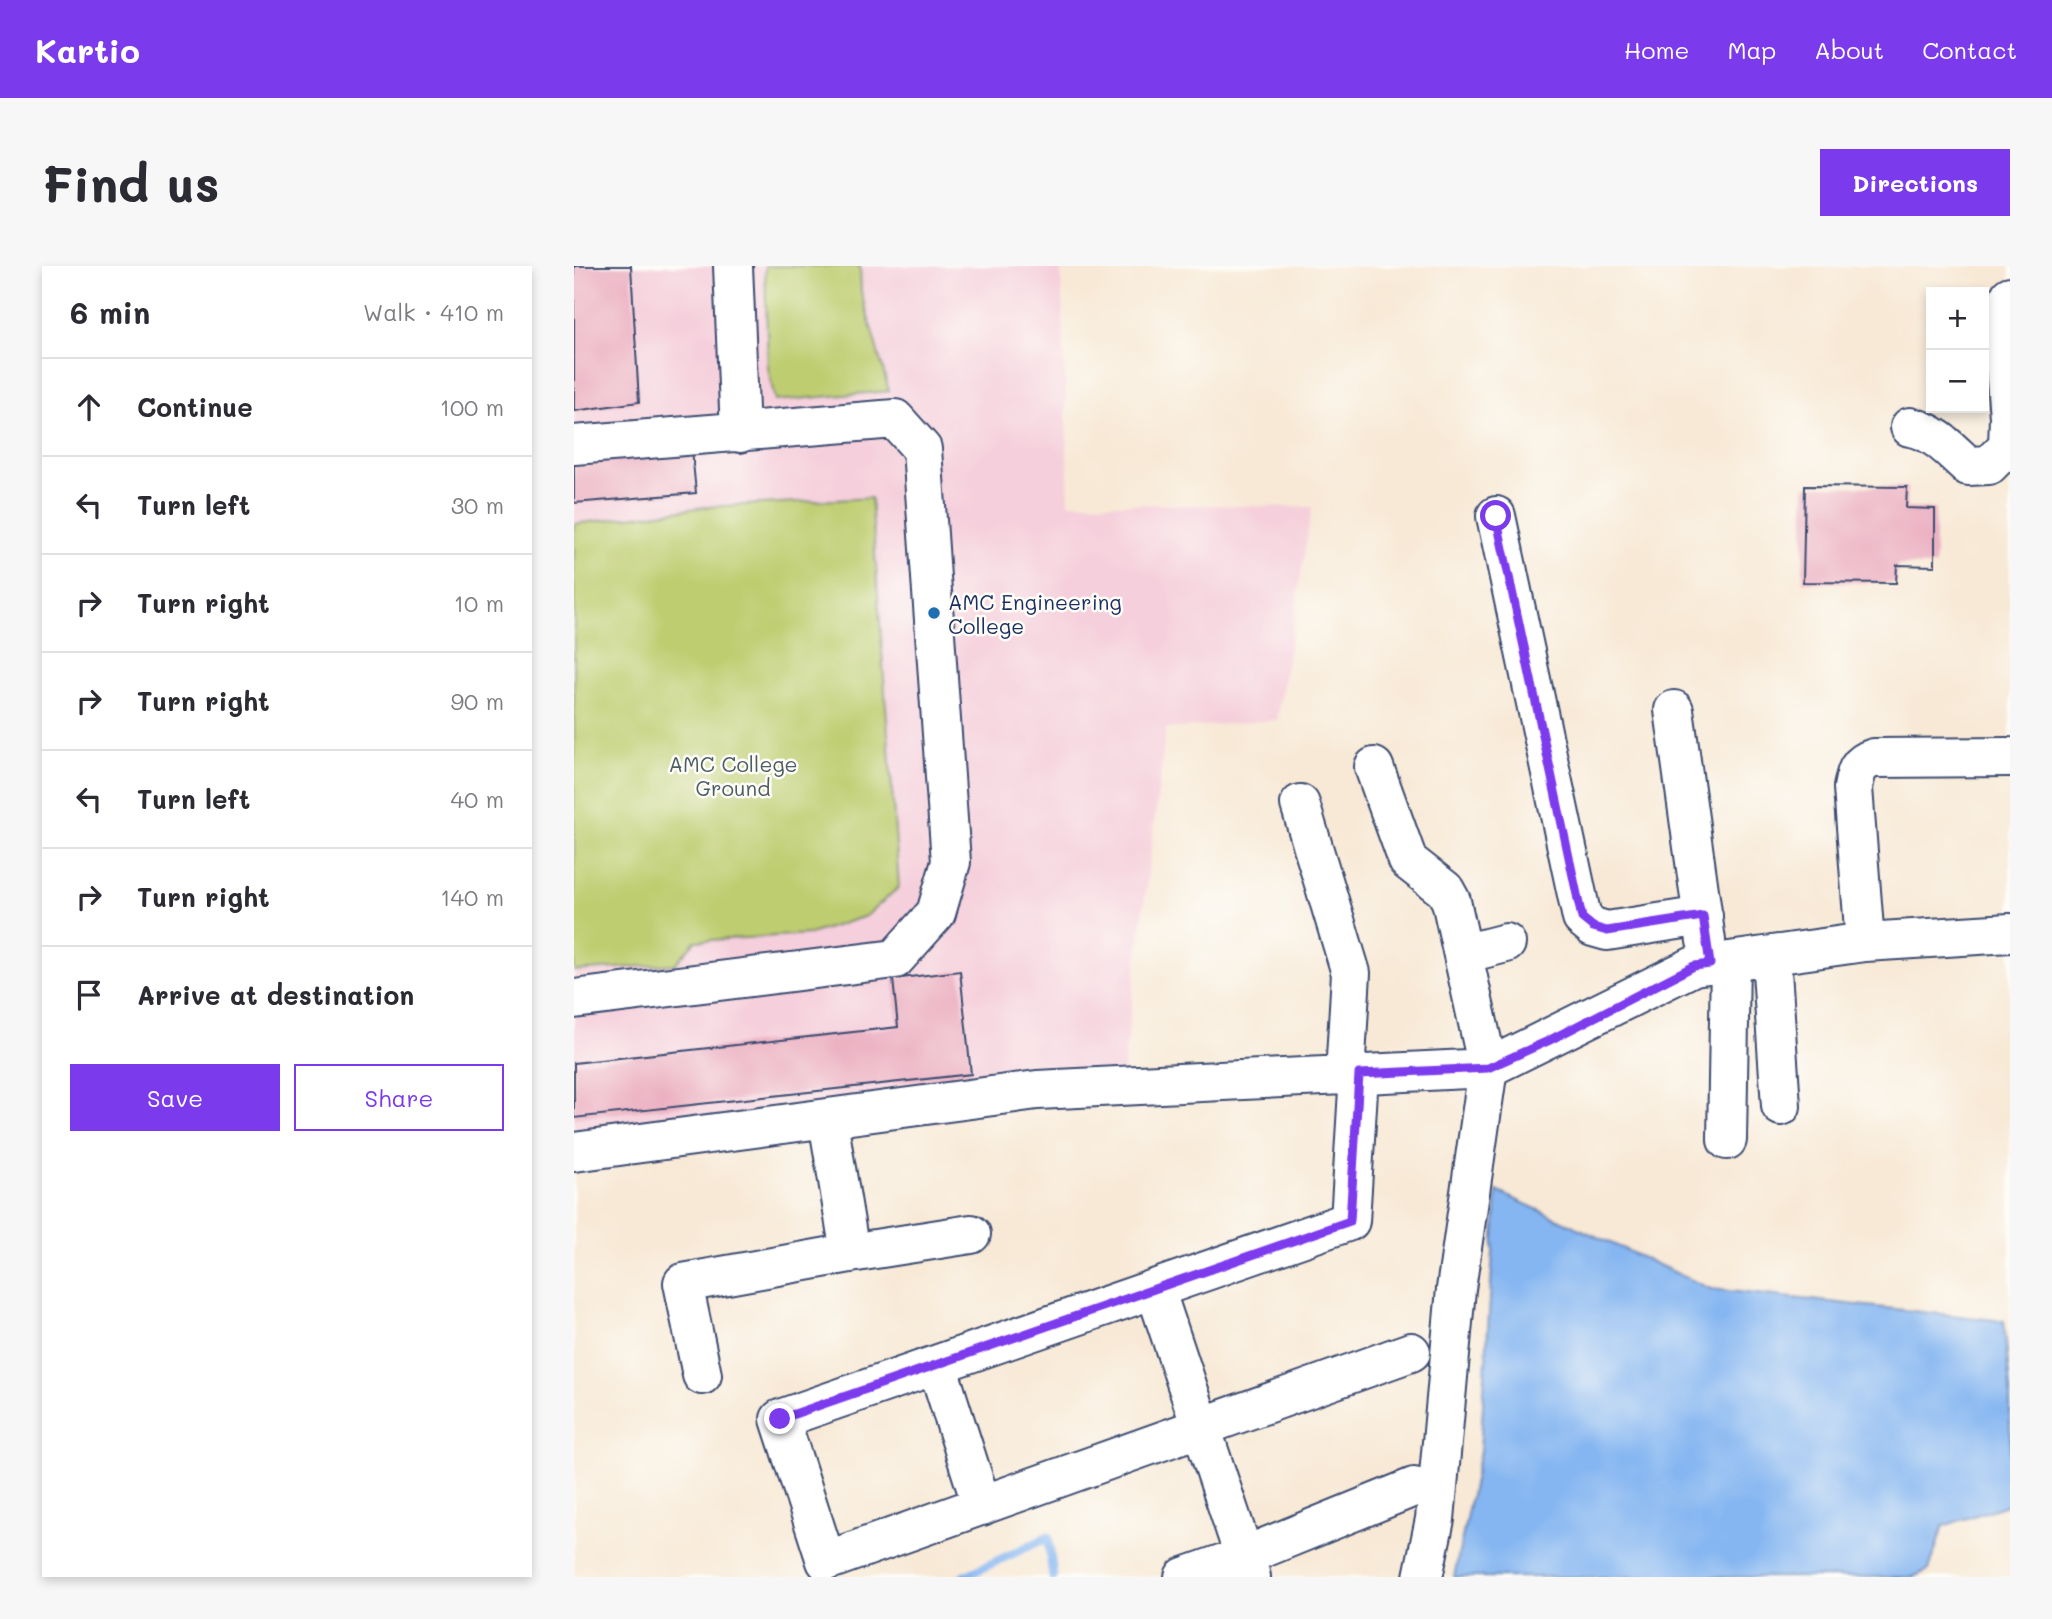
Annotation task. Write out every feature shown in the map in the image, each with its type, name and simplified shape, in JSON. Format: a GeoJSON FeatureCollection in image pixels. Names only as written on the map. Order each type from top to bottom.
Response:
{"type":"FeatureCollection","features":[{"type":"Feature","properties":{"kind":"street"},"geometry":{"type":"LineString","coordinates":[[733,266],[751,432]]}},
{"type":"Feature","properties":{"kind":"street"},"geometry":{"type":"LineString","coordinates":[[751,432],[756,266]]}},
{"type":"Feature","properties":{"kind":"street"},"geometry":{"type":"LineString","coordinates":[[1910,427],[1919,429],[1946,445],[1968,466],[1989,465],[2008,446],[2009,417],[2001,318],[2010,296]]}},
{"type":"Feature","properties":{"kind":"street"},"geometry":{"type":"LineString","coordinates":[[574,445],[895,419],[922,449],[951,862],[936,913],[895,959],[574,999]]}},
{"type":"Feature","properties":{"kind":"street"},"geometry":{"type":"LineString","coordinates":[[1496,516],[1582,918],[1593,927],[1607,931],[1703,916]]}},
{"type":"Feature","properties":{"kind":"street"},"geometry":{"type":"LineString","coordinates":[[1674,710],[1703,916],[1720,963],[1727,1140]]}},
{"type":"Feature","properties":{"kind":"street"},"geometry":{"type":"LineString","coordinates":[[1865,942],[1853,788],[1856,770],[1863,762],[1874,758],[2010,758]]}},
{"type":"Feature","properties":{"kind":"street"},"geometry":{"type":"LineString","coordinates":[[1374,767],[1408,861],[1445,890],[1451,901],[1488,1068],[1456,1289],[1435,1519],[1423,1577]]}},
{"type":"Feature","properties":{"kind":"street"},"geometry":{"type":"LineString","coordinates":[[1300,804],[1351,973],[1350,1221],[780,1419],[826,1561],[1411,1352]]}},
{"type":"Feature","properties":{"kind":"street"},"geometry":{"type":"LineString","coordinates":[[574,1152],[1037,1090],[1488,1068],[1548,1041],[1694,966],[1865,942],[2010,933]]}},
{"type":"Feature","properties":{"kind":"street"},"geometry":{"type":"LineString","coordinates":[[1463,954],[1506,943]]}},
{"type":"Feature","properties":{"kind":"street"},"geometry":{"type":"LineString","coordinates":[[1770,956],[1781,1106]]}},
{"type":"Feature","properties":{"kind":"street"},"geometry":{"type":"LineString","coordinates":[[828,1120],[850,1252]]}},
{"type":"Feature","properties":{"kind":"street"},"geometry":{"type":"LineString","coordinates":[[702,1375],[683,1283],[850,1252],[971,1234]]}},
{"type":"Feature","properties":{"kind":"street"},"geometry":{"type":"LineString","coordinates":[[1156,1289],[1247,1567]]}},
{"type":"Feature","properties":{"kind":"street"},"geometry":{"type":"LineString","coordinates":[[937,1365],[982,1506]]}},
{"type":"Feature","properties":{"kind":"street"},"geometry":{"type":"LineString","coordinates":[[1184,1577],[1247,1567],[1413,1488]]}},
{"type":"Feature","properties":{"kind":"shaded area","name":"AMC Engineering College"},"geometry":{"type":"Polygon","coordinates":[[[574,266],[1061,266],[1069,503],[1312,507],[1277,720],[1166,729],[1123,1073],[574,1134],[574,266]]]}},
{"type":"Feature","properties":{"kind":"green space"},"geometry":{"type":"Polygon","coordinates":[[[765,266],[860,266],[861,292],[889,391],[775,401],[768,368],[765,266]]]}},
{"type":"Feature","properties":{"kind":"green space","name":"AMC College Ground"},"geometry":{"type":"Polygon","coordinates":[[[871,498],[899,887],[866,916],[810,934],[695,941],[675,964],[574,971],[574,524],[706,507],[871,498]]]}},
{"type":"Feature","properties":{"kind":"water"},"geometry":{"type":"Polygon","coordinates":[[[1497,1191],[1711,1289],[2004,1321],[2010,1390],[2010,1504],[1943,1526],[1929,1570],[1913,1577],[1454,1577],[1480,1451],[1497,1191]]]}},
{"type":"Feature","properties":{"kind":"building"},"geometry":{"type":"Polygon","coordinates":[[[574,266],[631,266],[639,402],[574,411],[574,266]]]}},
{"type":"Feature","properties":{"kind":"building"},"geometry":{"type":"Polygon","coordinates":[[[692,451],[696,493],[574,503],[574,461],[692,451]]]}},
{"type":"Feature","properties":{"kind":"building"},"geometry":{"type":"Polygon","coordinates":[[[1805,486],[1907,487],[1906,508],[1935,509],[1935,566],[1897,565],[1896,583],[1803,582],[1805,486]]]}},
{"type":"Feature","properties":{"kind":"building"},"geometry":{"type":"Polygon","coordinates":[[[960,971],[971,1074],[574,1118],[574,1063],[898,1027],[893,979],[960,971]]]}},
{"type":"Feature","properties":{"kind":"waterway"},"geometry":{"type":"LineString","coordinates":[[963,1577],[1048,1537],[1053,1577]]}},
{"type":"Feature","properties":{"kind":"place","name":"AMC Engineering College"},"geometry":{"type":"Point","coordinates":[934,613]}},
{"type":"Feature","properties":{"kind":"route"},"geometry":{"type":"LineString","coordinates":[[780,1419],[1350,1221],[1359,1074],[1488,1068],[1548,1041],[1694,966],[1710,964],[1703,916],[1607,931],[1593,927],[1582,918],[1496,516]]}}]}
